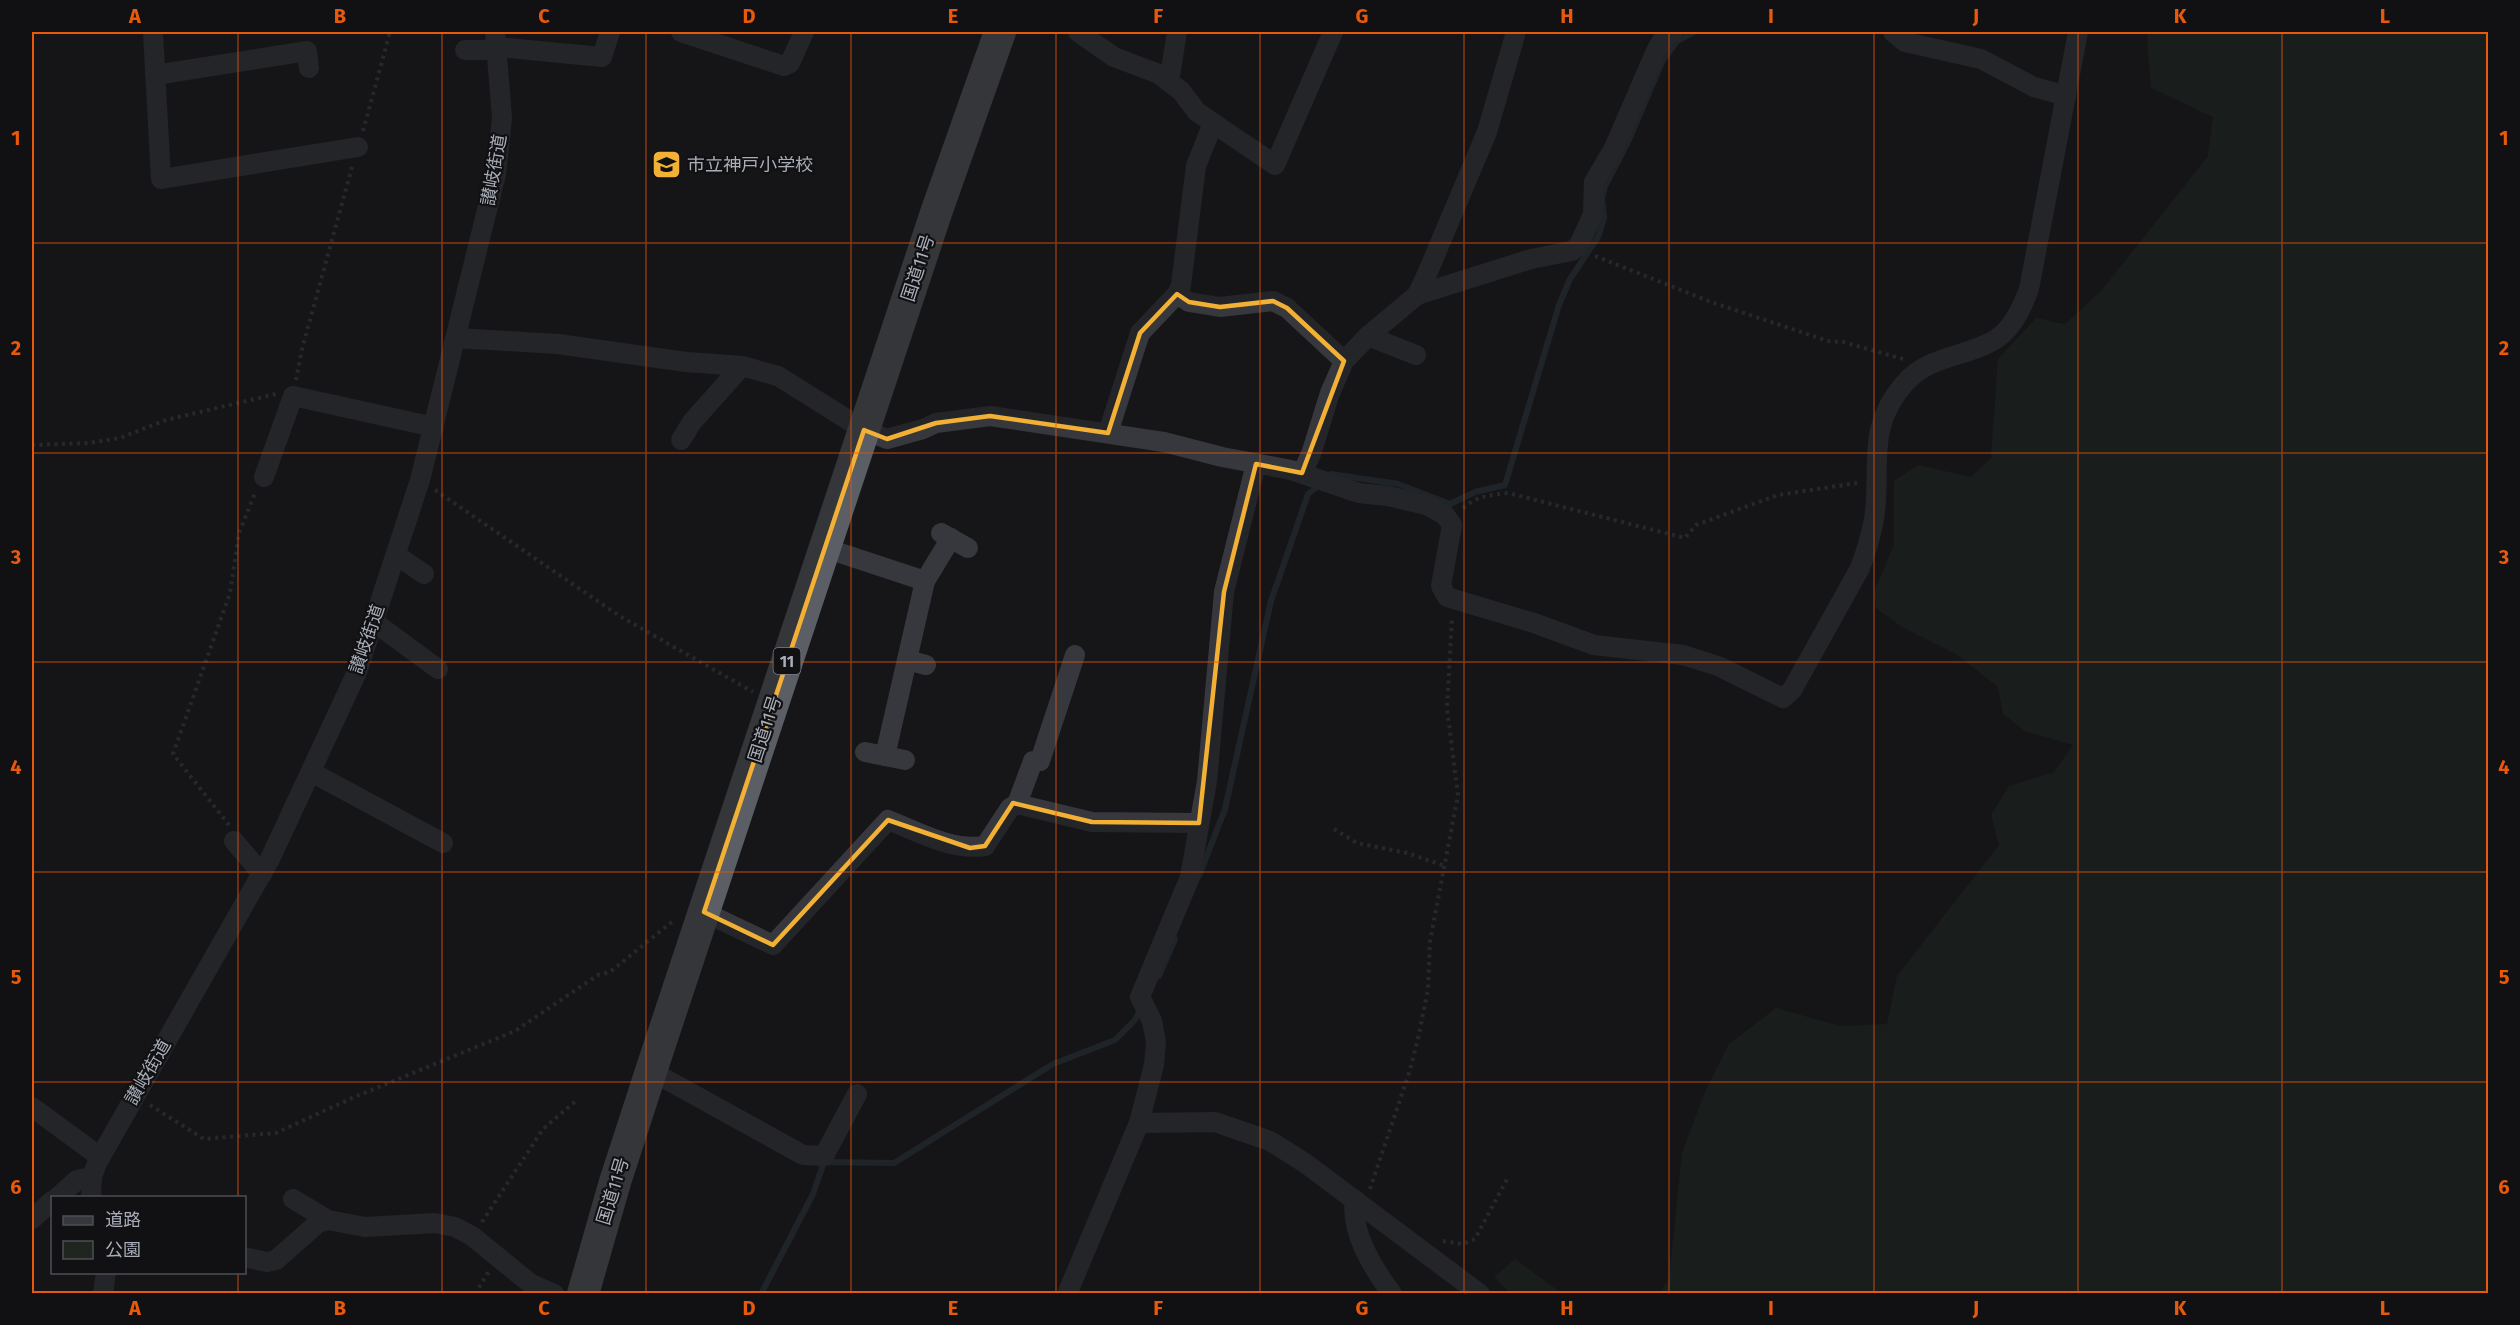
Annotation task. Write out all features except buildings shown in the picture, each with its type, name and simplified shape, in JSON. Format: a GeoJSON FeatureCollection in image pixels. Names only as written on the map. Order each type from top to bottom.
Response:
{"type":"FeatureCollection","features":[{"type":"Feature","properties":{"kind":"highway","name":"国道11号"},"geometry":{"type":"LineString","coordinates":[[583,1293],[615,1182],[651,1071],[864,430],[1000,32]]}},
{"type":"Feature","properties":{"kind":"street"},"geometry":{"type":"LineString","coordinates":[[153,32],[161,179],[358,147]]}},
{"type":"Feature","properties":{"kind":"street"},"geometry":{"type":"LineString","coordinates":[[465,50],[496,43],[602,57],[610,32]]}},
{"type":"Feature","properties":{"kind":"street"},"geometry":{"type":"LineString","coordinates":[[681,32],[784,66],[790,63],[804,32]]}},
{"type":"Feature","properties":{"kind":"street"},"geometry":{"type":"LineString","coordinates":[[1078,32],[1114,57],[1159,74],[1181,91],[1197,112],[1275,165],[1334,32]]}},
{"type":"Feature","properties":{"kind":"street"},"geometry":{"type":"LineString","coordinates":[[1169,82],[1177,32]]}},
{"type":"Feature","properties":{"kind":"street"},"geometry":{"type":"LineString","coordinates":[[1417,295],[1487,132],[1516,32]]}},
{"type":"Feature","properties":{"kind":"street"},"geometry":{"type":"LineString","coordinates":[[1302,473],[1311,454],[1330,393],[1344,361],[1368,336],[1417,295],[1531,260],[1572,251],[1579,245],[1593,214],[1594,182],[1614,148],[1656,51],[1662,40],[1673,32]]}},
{"type":"Feature","properties":{"kind":"street"},"geometry":{"type":"LineString","coordinates":[[1893,32],[1905,42],[1981,59],[2034,87],[2066,96]]}},
{"type":"Feature","properties":{"kind":"street"},"geometry":{"type":"LineString","coordinates":[[456,338],[558,344],[686,362],[742,366],[778,376],[864,430],[887,439],[924,429],[936,423],[990,416],[1164,442],[1302,473],[1359,493],[1388,496],[1426,505],[1446,515],[1452,525],[1441,586],[1447,597],[1534,623],[1594,645],[1683,655],[1718,666],[1783,698],[1792,690],[1860,568],[1868,547],[1874,517],[1876,448],[1883,413],[1904,384],[1925,364],[1989,344],[2010,327],[2023,306],[2029,289],[2078,32]]}},
{"type":"Feature","properties":{"kind":"street","name":"讃岐街道"},"geometry":{"type":"LineString","coordinates":[[91,1196],[92,1177],[100,1157],[262,874],[357,672],[420,480],[501,145],[496,43]]}},
{"type":"Feature","properties":{"kind":"street"},"geometry":{"type":"LineString","coordinates":[[155,75],[234,72],[307,51],[309,68]]}},
{"type":"Feature","properties":{"kind":"street"},"geometry":{"type":"LineString","coordinates":[[1108,433],[1140,333],[1177,294],[1181,285],[1196,166],[1213,123]]}},
{"type":"Feature","properties":{"kind":"street"},"geometry":{"type":"LineString","coordinates":[[1177,294],[1189,302],[1220,307],[1273,301],[1287,308],[1344,361]]}},
{"type":"Feature","properties":{"kind":"street"},"geometry":{"type":"LineString","coordinates":[[1368,336],[1416,355]]}},
{"type":"Feature","properties":{"kind":"street"},"geometry":{"type":"LineString","coordinates":[[681,440],[692,422],[742,366]]}},
{"type":"Feature","properties":{"kind":"street"},"geometry":{"type":"LineString","coordinates":[[264,477],[293,396],[434,427]]}},
{"type":"Feature","properties":{"kind":"street"},"geometry":{"type":"LineString","coordinates":[[1067,1293],[1139,1123],[1154,1065],[1156,1042],[1152,1021],[1140,997],[1190,877],[1207,781],[1224,592],[1256,464]]}},
{"type":"Feature","properties":{"kind":"street"},"geometry":{"type":"LineString","coordinates":[[885,756],[917,662],[925,581],[953,539]]}},
{"type":"Feature","properties":{"kind":"street"},"geometry":{"type":"LineString","coordinates":[[825,548],[925,581]]}},
{"type":"Feature","properties":{"kind":"street"},"geometry":{"type":"LineString","coordinates":[[396,555],[423,574]]}},
{"type":"Feature","properties":{"kind":"street"},"geometry":{"type":"LineString","coordinates":[[374,621],[438,669]]}},
{"type":"Feature","properties":{"kind":"street"},"geometry":{"type":"LineString","coordinates":[[704,912],[773,945],[888,820],[952,845],[970,848],[985,846],[1010,808],[1017,804],[1033,761],[1040,761],[1075,655]]}},
{"type":"Feature","properties":{"kind":"street"},"geometry":{"type":"LineString","coordinates":[[866,752],[905,760]]}},
{"type":"Feature","properties":{"kind":"street"},"geometry":{"type":"LineString","coordinates":[[311,772],[443,843]]}},
{"type":"Feature","properties":{"kind":"street"},"geometry":{"type":"LineString","coordinates":[[1017,804],[1092,822],[1199,823]]}},
{"type":"Feature","properties":{"kind":"street"},"geometry":{"type":"LineString","coordinates":[[234,842],[262,874]]}},
{"type":"Feature","properties":{"kind":"street"},"geometry":{"type":"LineString","coordinates":[[651,1071],[803,1155],[824,1156],[857,1094]]}},
{"type":"Feature","properties":{"kind":"street"},"geometry":{"type":"LineString","coordinates":[[32,1107],[100,1157]]}},
{"type":"Feature","properties":{"kind":"street"},"geometry":{"type":"LineString","coordinates":[[1139,1123],[1215,1122],[1243,1129],[1270,1141],[1305,1163],[1480,1293]]}},
{"type":"Feature","properties":{"kind":"street"},"geometry":{"type":"LineString","coordinates":[[58,1196],[77,1180],[92,1177]]}},
{"type":"Feature","properties":{"kind":"street"},"geometry":{"type":"LineString","coordinates":[[293,1198],[328,1220],[365,1227],[435,1223],[455,1227],[472,1236],[496,1258],[531,1284],[554,1293]]}},
{"type":"Feature","properties":{"kind":"street"},"geometry":{"type":"LineString","coordinates":[[32,1220],[51,1203]]}},
{"type":"Feature","properties":{"kind":"street"},"geometry":{"type":"LineString","coordinates":[[1360,1204],[1352,1217],[1358,1234],[1392,1293]]}},
{"type":"Feature","properties":{"kind":"street"},"geometry":{"type":"LineString","coordinates":[[246,1257],[267,1262],[276,1260],[318,1223],[328,1220]]}},
{"type":"Feature","properties":{"kind":"street"},"geometry":{"type":"LineString","coordinates":[[103,1293],[106,1274]]}},
{"type":"Feature","properties":{"kind":"path"},"geometry":{"type":"LineString","coordinates":[[32,445],[90,443],[120,438],[166,420],[273,394],[293,396],[302,349],[390,32]]}},
{"type":"Feature","properties":{"kind":"path"},"geometry":{"type":"LineString","coordinates":[[1579,245],[1595,257],[1711,302],[1828,341],[1843,342],[1925,364]]}},
{"type":"Feature","properties":{"kind":"path"},"geometry":{"type":"LineString","coordinates":[[1450,521],[1472,500],[1483,496],[1508,493],[1685,538],[1696,525],[1778,495],[1861,482],[1875,475]]}},
{"type":"Feature","properties":{"kind":"path"},"geometry":{"type":"LineString","coordinates":[[234,842],[234,832],[173,754],[230,593],[240,533],[259,482],[264,477]]}},
{"type":"Feature","properties":{"kind":"path"},"geometry":{"type":"LineString","coordinates":[[420,480],[618,615],[773,704]]}},
{"type":"Feature","properties":{"kind":"path"},"geometry":{"type":"LineString","coordinates":[[1360,1204],[1410,1070],[1428,989],[1431,941],[1458,795],[1447,699],[1454,599]]}},
{"type":"Feature","properties":{"kind":"path"},"geometry":{"type":"LineString","coordinates":[[1334,828],[1357,843],[1407,853],[1445,866]]}},
{"type":"Feature","properties":{"kind":"path"},"geometry":{"type":"LineString","coordinates":[[134,1095],[204,1139],[276,1133],[352,1098],[514,1031],[598,975],[610,972],[692,907],[704,912]]}},
{"type":"Feature","properties":{"kind":"path"},"geometry":{"type":"LineString","coordinates":[[472,1236],[543,1130],[577,1100]]}},
{"type":"Feature","properties":{"kind":"path"},"geometry":{"type":"LineString","coordinates":[[1402,1236],[1427,1237],[1463,1244],[1474,1239],[1507,1179]]}},
{"type":"Feature","properties":{"kind":"path"},"geometry":{"type":"LineString","coordinates":[[475,1293],[496,1258]]}},
{"type":"Feature","properties":{"kind":"highlighted area"},"geometry":{"type":"Polygon","coordinates":[[[1177,294],[1189,302],[1220,307],[1273,301],[1287,308],[1344,361],[1302,473],[1256,464],[1224,592],[1199,823],[1092,822],[1013,803],[985,846],[970,848],[888,820],[773,945],[704,912],[864,430],[887,439],[936,423],[990,416],[1108,433],[1140,333],[1177,294]]]}},
{"type":"Feature","properties":{"kind":"green space"},"geometry":{"type":"Polygon","coordinates":[[[2148,32],[2488,32],[2488,1293],[1660,1293],[1669,1278],[1682,1153],[1705,1092],[1729,1044],[1776,1008],[1840,1026],[1887,1024],[1897,976],[1999,845],[1991,815],[2009,786],[2054,772],[2073,745],[2025,731],[2003,714],[1998,687],[1956,654],[1902,627],[1876,608],[1874,592],[1894,545],[1894,481],[1918,465],[1971,477],[1991,458],[1998,359],[2036,318],[2065,324],[2102,290],[2208,156],[2213,117],[2151,88],[2148,32]]]}},
{"type":"Feature","properties":{"kind":"green space"},"geometry":{"type":"Polygon","coordinates":[[[1515,1259],[1560,1293],[1510,1293],[1494,1277],[1515,1259]]]}},
{"type":"Feature","properties":{"kind":"waterway"},"geometry":{"type":"LineString","coordinates":[[1331,474],[1398,484],[1450,504],[1475,492],[1505,485],[1559,305],[1570,279],[1598,237],[1604,218],[1602,198],[1605,186],[1628,142],[1662,62],[1677,41],[1694,32]]}},
{"type":"Feature","properties":{"kind":"waterway"},"geometry":{"type":"LineString","coordinates":[[1199,876],[1225,809],[1271,601],[1308,494],[1322,483]]}},
{"type":"Feature","properties":{"kind":"waterway"},"geometry":{"type":"LineString","coordinates":[[1159,976],[1175,939]]}},
{"type":"Feature","properties":{"kind":"waterway"},"geometry":{"type":"LineString","coordinates":[[761,1294],[813,1194],[824,1162],[894,1163],[1053,1064],[1115,1040],[1134,1021],[1141,1009]]}},
{"type":"Feature","properties":{"kind":"place","name":"市立神戸小学校"},"geometry":{"type":"Point","coordinates":[666,165]}}]}
